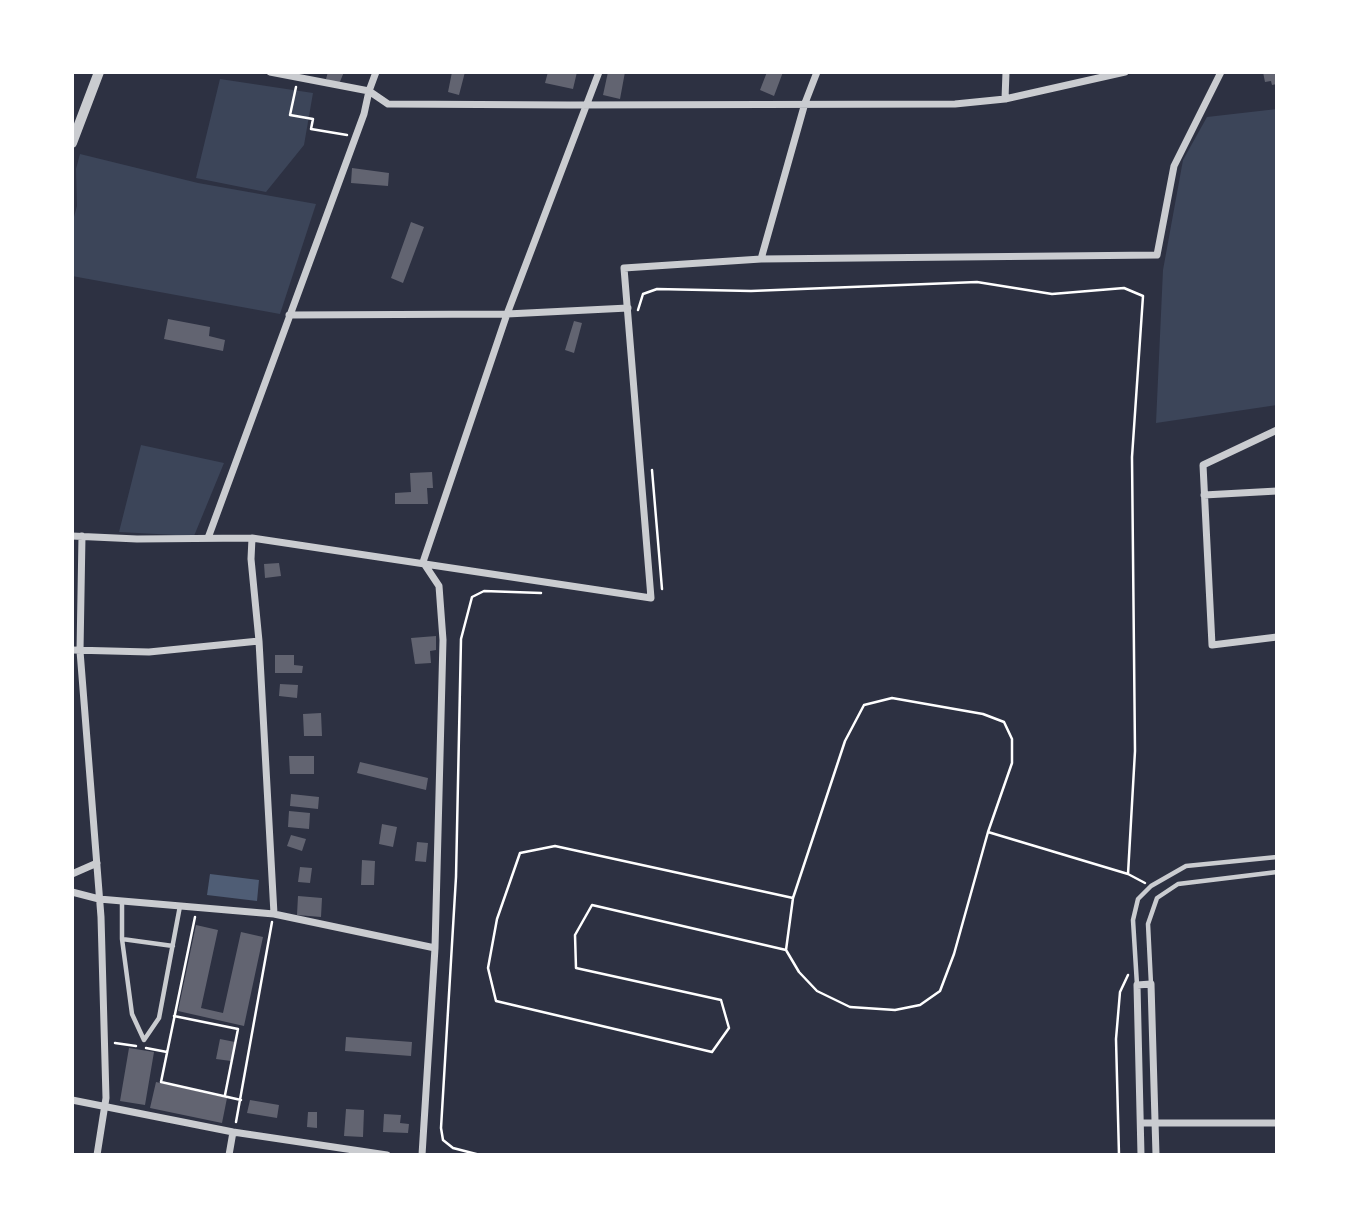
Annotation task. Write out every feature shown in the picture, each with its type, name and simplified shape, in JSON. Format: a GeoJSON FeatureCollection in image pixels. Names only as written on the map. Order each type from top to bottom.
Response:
{"type":"FeatureCollection","features":[{"type":"Feature","properties":{"kind":"street"},"geometry":{"type":"LineString","coordinates":[[72,143],[99,72]]}},
{"type":"Feature","properties":{"kind":"street"},"geometry":{"type":"LineString","coordinates":[[270,72],[369,91],[388,104],[588,105],[955,104],[1006,99],[1125,72]]}},
{"type":"Feature","properties":{"kind":"street"},"geometry":{"type":"LineString","coordinates":[[208,538],[364,114],[376,72]]}},
{"type":"Feature","properties":{"kind":"street"},"geometry":{"type":"LineString","coordinates":[[423,562],[507,314],[599,72]]}},
{"type":"Feature","properties":{"kind":"street"},"geometry":{"type":"LineString","coordinates":[[761,259],[805,103],[817,72]]}},
{"type":"Feature","properties":{"kind":"street"},"geometry":{"type":"LineString","coordinates":[[1006,72],[1006,99]]}},
{"type":"Feature","properties":{"kind":"street"},"geometry":{"type":"LineString","coordinates":[[72,536],[137,539],[253,538],[651,598],[624,268],[761,259],[1157,255],[1174,166],[1221,72]]}},
{"type":"Feature","properties":{"kind":"street"},"geometry":{"type":"LineString","coordinates":[[289,315],[507,314],[628,308]]}},
{"type":"Feature","properties":{"kind":"street"},"geometry":{"type":"LineString","coordinates":[[1277,430],[1203,465],[1212,645],[1277,637]]}},
{"type":"Feature","properties":{"kind":"street"},"geometry":{"type":"LineString","coordinates":[[1204,495],[1277,491]]}},
{"type":"Feature","properties":{"kind":"street"},"geometry":{"type":"LineString","coordinates":[[82,536],[76,650],[97,863],[107,1107],[97,1155]]}},
{"type":"Feature","properties":{"kind":"street"},"geometry":{"type":"LineString","coordinates":[[253,538],[251,559],[259,640],[274,914]]}},
{"type":"Feature","properties":{"kind":"street"},"geometry":{"type":"LineString","coordinates":[[423,562],[439,586]]}},
{"type":"Feature","properties":{"kind":"street"},"geometry":{"type":"LineString","coordinates":[[422,1155],[435,948],[443,640],[438,565]]}},
{"type":"Feature","properties":{"kind":"street"},"geometry":{"type":"LineString","coordinates":[[76,650],[149,652],[259,640]]}},
{"type":"Feature","properties":{"kind":"street"},"geometry":{"type":"LineString","coordinates":[[72,874],[97,863]]}},
{"type":"Feature","properties":{"kind":"street"},"geometry":{"type":"LineString","coordinates":[[72,892],[99,899],[274,914],[435,948]]}},
{"type":"Feature","properties":{"kind":"street"},"geometry":{"type":"LineString","coordinates":[[1141,1155],[1137,985],[1150,984],[1156,1155]]}},
{"type":"Feature","properties":{"kind":"street"},"geometry":{"type":"LineString","coordinates":[[72,1100],[233,1132],[387,1155]]}},
{"type":"Feature","properties":{"kind":"street"},"geometry":{"type":"LineString","coordinates":[[1142,1123],[1277,1123]]}},
{"type":"Feature","properties":{"kind":"street"},"geometry":{"type":"LineString","coordinates":[[229,1155],[233,1132]]}},
{"type":"Feature","properties":{"kind":"lane"},"geometry":{"type":"LineString","coordinates":[[1137,985],[1133,920],[1138,899],[1150,886],[1186,866],[1277,857]]}},
{"type":"Feature","properties":{"kind":"lane"},"geometry":{"type":"LineString","coordinates":[[1150,984],[1148,924],[1157,898],[1178,884],[1277,872]]}},
{"type":"Feature","properties":{"kind":"lane"},"geometry":{"type":"LineString","coordinates":[[122,901],[122,939],[132,1014],[144,1040],[159,1018],[180,906]]}},
{"type":"Feature","properties":{"kind":"lane"},"geometry":{"type":"LineString","coordinates":[[122,939],[173,946]]}},
{"type":"Feature","properties":{"kind":"path"},"geometry":{"type":"LineString","coordinates":[[299,77],[290,115],[313,119],[311,129],[355,136]]}},
{"type":"Feature","properties":{"kind":"path"},"geometry":{"type":"LineString","coordinates":[[638,313],[643,294],[657,289],[751,291],[977,282],[1052,294],[1124,288],[1143,296],[1132,457],[1135,751],[1128,874]]}},
{"type":"Feature","properties":{"kind":"path"},"geometry":{"type":"LineString","coordinates":[[651,461],[661,596]]}},
{"type":"Feature","properties":{"kind":"path"},"geometry":{"type":"LineString","coordinates":[[480,1155],[453,1148],[443,1140],[440,1128],[456,877],[461,639],[472,597],[484,591],[543,593]]}},
{"type":"Feature","properties":{"kind":"path"},"geometry":{"type":"LineString","coordinates":[[892,698],[983,714],[1004,722],[1012,740],[1012,763],[988,832],[954,954],[940,991],[920,1005],[895,1010],[850,1007],[817,991],[799,972],[786,950],[793,898],[845,741],[864,705],[892,698]]}},
{"type":"Feature","properties":{"kind":"path"},"geometry":{"type":"LineString","coordinates":[[988,832],[1128,874],[1150,886]]}},
{"type":"Feature","properties":{"kind":"path"},"geometry":{"type":"LineString","coordinates":[[786,950],[592,905],[575,935],[576,968],[721,1000],[729,1028],[712,1052],[496,1001],[488,968],[497,919],[520,853],[555,846],[793,898]]}},
{"type":"Feature","properties":{"kind":"path"},"geometry":{"type":"LineString","coordinates":[[197,907],[161,1082],[241,1100]]}},
{"type":"Feature","properties":{"kind":"path"},"geometry":{"type":"LineString","coordinates":[[233,1132],[274,914]]}},
{"type":"Feature","properties":{"kind":"path"},"geometry":{"type":"LineString","coordinates":[[1119,1155],[1116,1039],[1120,992],[1126,977],[1135,966]]}},
{"type":"Feature","properties":{"kind":"path"},"geometry":{"type":"LineString","coordinates":[[174,1016],[239,1028],[225,1096]]}},
{"type":"Feature","properties":{"kind":"path"},"geometry":{"type":"LineString","coordinates":[[105,1041],[167,1052]]}},
{"type":"Feature","properties":{"kind":"shaded area"},"geometry":{"type":"Polygon","coordinates":[[[220,79],[313,93],[304,145],[266,192],[196,178],[220,79]]]}},
{"type":"Feature","properties":{"kind":"shaded area"},"geometry":{"type":"Polygon","coordinates":[[[1277,109],[1277,405],[1156,423],[1163,270],[1183,160],[1207,117],[1277,109]]]}},
{"type":"Feature","properties":{"kind":"shaded area"},"geometry":{"type":"Polygon","coordinates":[[[80,154],[198,183],[316,204],[280,314],[72,276],[72,224],[77,206],[76,169],[80,154]]]}},
{"type":"Feature","properties":{"kind":"shaded area"},"geometry":{"type":"Polygon","coordinates":[[[141,445],[224,463],[194,536],[119,532],[141,445]]]}},
{"type":"Feature","properties":{"kind":"shaded area"},"geometry":{"type":"Polygon","coordinates":[[[210,874],[259,880],[257,901],[207,895],[210,874]]]}},
{"type":"Feature","properties":{"kind":"building"},"geometry":{"type":"Polygon","coordinates":[[[328,72],[344,72],[339,84],[326,79],[328,72]]]}},
{"type":"Feature","properties":{"kind":"building"},"geometry":{"type":"Polygon","coordinates":[[[452,72],[465,72],[459,95],[448,92],[452,72]]]}},
{"type":"Feature","properties":{"kind":"building"},"geometry":{"type":"Polygon","coordinates":[[[548,72],[577,72],[573,89],[545,83],[548,72]]]}},
{"type":"Feature","properties":{"kind":"building"},"geometry":{"type":"Polygon","coordinates":[[[608,72],[625,72],[620,99],[603,95],[608,72]]]}},
{"type":"Feature","properties":{"kind":"building"},"geometry":{"type":"Polygon","coordinates":[[[767,72],[783,72],[774,96],[760,90],[767,72]]]}},
{"type":"Feature","properties":{"kind":"building"},"geometry":{"type":"Polygon","coordinates":[[[1263,72],[1277,72],[1277,84],[1265,82],[1263,72]]]}},
{"type":"Feature","properties":{"kind":"building"},"geometry":{"type":"Polygon","coordinates":[[[352,168],[389,173],[388,186],[351,183],[352,168]]]}},
{"type":"Feature","properties":{"kind":"building"},"geometry":{"type":"Polygon","coordinates":[[[411,222],[424,227],[403,283],[391,278],[411,222]]]}},
{"type":"Feature","properties":{"kind":"building"},"geometry":{"type":"Polygon","coordinates":[[[168,319],[210,327],[209,336],[225,340],[223,351],[164,339],[168,319]]]}},
{"type":"Feature","properties":{"kind":"building"},"geometry":{"type":"Polygon","coordinates":[[[574,321],[582,323],[574,353],[565,350],[574,321]]]}},
{"type":"Feature","properties":{"kind":"building"},"geometry":{"type":"Polygon","coordinates":[[[432,472],[433,488],[427,488],[428,504],[395,504],[395,493],[411,492],[410,473],[432,472]]]}},
{"type":"Feature","properties":{"kind":"building"},"geometry":{"type":"Polygon","coordinates":[[[279,563],[281,576],[265,578],[264,564],[279,563]]]}},
{"type":"Feature","properties":{"kind":"building"},"geometry":{"type":"Polygon","coordinates":[[[436,636],[436,650],[430,651],[431,663],[415,664],[411,638],[436,636]]]}},
{"type":"Feature","properties":{"kind":"building"},"geometry":{"type":"Polygon","coordinates":[[[275,655],[294,655],[294,665],[303,666],[302,673],[275,673],[275,655]]]}},
{"type":"Feature","properties":{"kind":"building"},"geometry":{"type":"Polygon","coordinates":[[[280,684],[298,685],[297,698],[279,696],[280,684]]]}},
{"type":"Feature","properties":{"kind":"building"},"geometry":{"type":"Polygon","coordinates":[[[321,713],[322,736],[304,736],[303,714],[321,713]]]}},
{"type":"Feature","properties":{"kind":"building"},"geometry":{"type":"Polygon","coordinates":[[[289,756],[314,756],[314,774],[290,774],[289,756]]]}},
{"type":"Feature","properties":{"kind":"building"},"geometry":{"type":"Polygon","coordinates":[[[360,762],[428,778],[426,790],[357,773],[360,762]]]}},
{"type":"Feature","properties":{"kind":"building"},"geometry":{"type":"Polygon","coordinates":[[[291,794],[319,797],[318,809],[290,806],[291,794]]]}},
{"type":"Feature","properties":{"kind":"building"},"geometry":{"type":"Polygon","coordinates":[[[289,811],[310,813],[309,829],[288,827],[289,811]]]}},
{"type":"Feature","properties":{"kind":"building"},"geometry":{"type":"Polygon","coordinates":[[[382,824],[397,827],[393,847],[379,844],[382,824]]]}},
{"type":"Feature","properties":{"kind":"building"},"geometry":{"type":"Polygon","coordinates":[[[291,835],[306,839],[302,851],[287,846],[291,835]]]}},
{"type":"Feature","properties":{"kind":"building"},"geometry":{"type":"Polygon","coordinates":[[[417,842],[428,843],[426,862],[415,861],[417,842]]]}},
{"type":"Feature","properties":{"kind":"building"},"geometry":{"type":"Polygon","coordinates":[[[362,860],[375,861],[374,885],[361,885],[362,860]]]}},
{"type":"Feature","properties":{"kind":"building"},"geometry":{"type":"Polygon","coordinates":[[[300,867],[312,868],[310,883],[298,882],[300,867]]]}},
{"type":"Feature","properties":{"kind":"building"},"geometry":{"type":"Polygon","coordinates":[[[298,896],[322,898],[321,917],[297,915],[298,896]]]}},
{"type":"Feature","properties":{"kind":"building"},"geometry":{"type":"Polygon","coordinates":[[[196,925],[218,930],[201,1008],[223,1013],[241,932],[263,937],[244,1026],[178,1011],[196,925]]]}},
{"type":"Feature","properties":{"kind":"building"},"geometry":{"type":"Polygon","coordinates":[[[346,1037],[412,1042],[411,1056],[345,1051],[346,1037]]]}},
{"type":"Feature","properties":{"kind":"building"},"geometry":{"type":"Polygon","coordinates":[[[220,1039],[235,1042],[231,1061],[216,1059],[220,1039]]]}},
{"type":"Feature","properties":{"kind":"building"},"geometry":{"type":"Polygon","coordinates":[[[129,1048],[154,1052],[145,1105],[120,1101],[129,1048]]]}},
{"type":"Feature","properties":{"kind":"building"},"geometry":{"type":"Polygon","coordinates":[[[156,1082],[227,1098],[222,1123],[150,1108],[156,1082]]]}},
{"type":"Feature","properties":{"kind":"building"},"geometry":{"type":"Polygon","coordinates":[[[250,1100],[279,1105],[277,1118],[247,1113],[250,1100]]]}},
{"type":"Feature","properties":{"kind":"building"},"geometry":{"type":"Polygon","coordinates":[[[346,1109],[364,1110],[363,1137],[344,1136],[346,1109]]]}},
{"type":"Feature","properties":{"kind":"building"},"geometry":{"type":"Polygon","coordinates":[[[308,1112],[317,1112],[317,1128],[307,1127],[308,1112]]]}},
{"type":"Feature","properties":{"kind":"building"},"geometry":{"type":"Polygon","coordinates":[[[384,1114],[401,1115],[400,1123],[409,1124],[408,1133],[383,1132],[384,1114]]]}}]}
